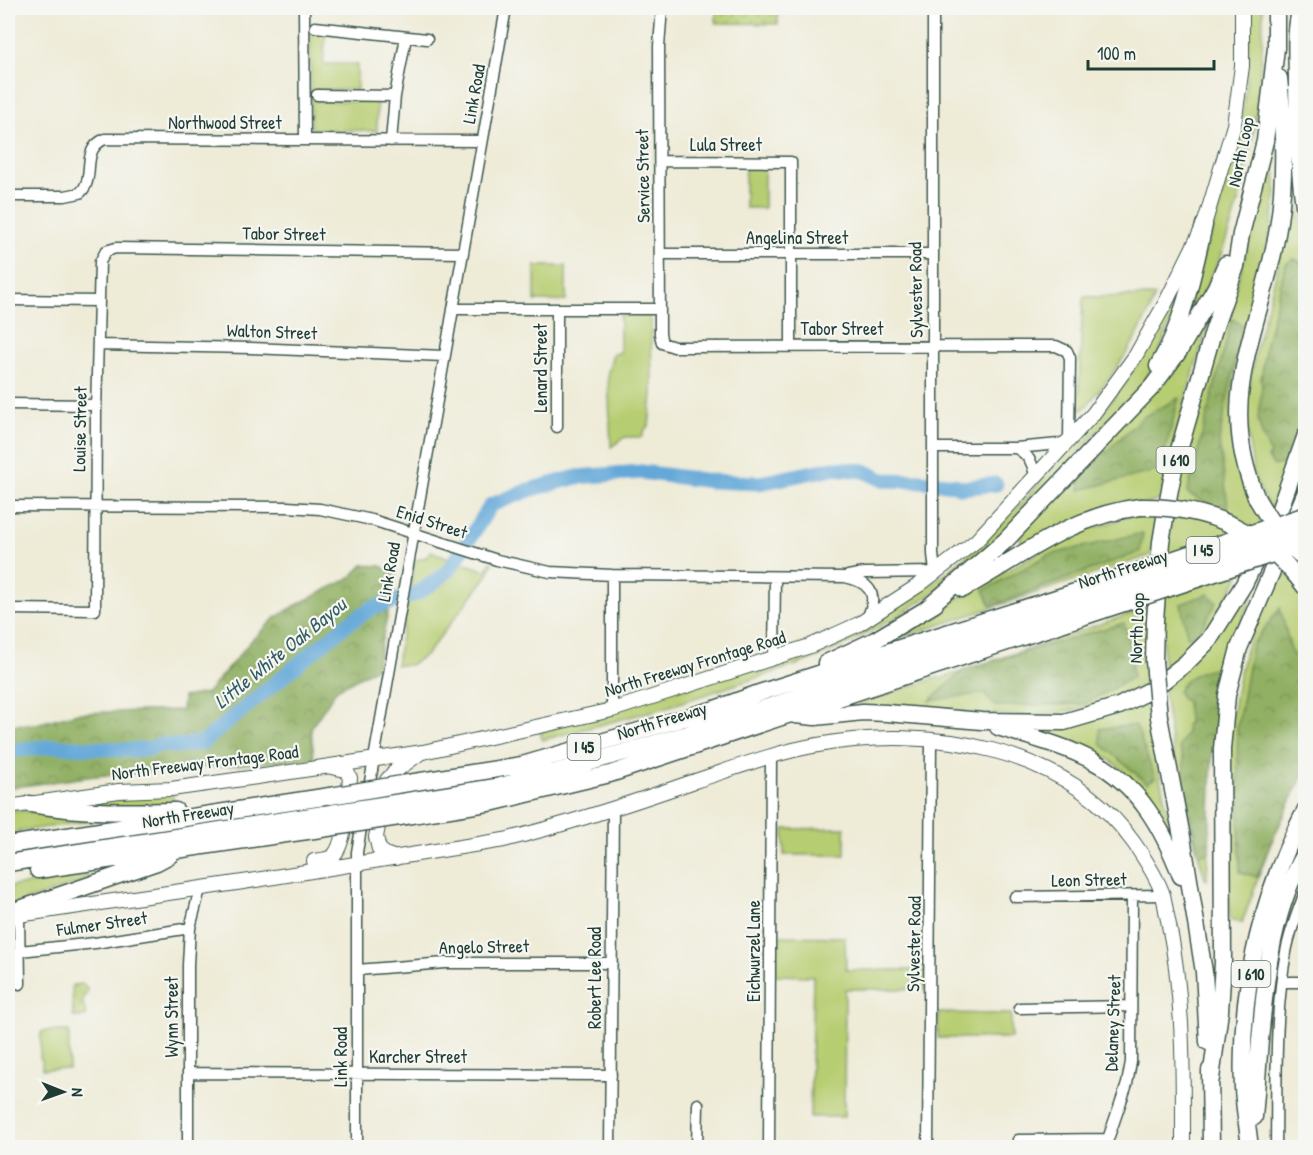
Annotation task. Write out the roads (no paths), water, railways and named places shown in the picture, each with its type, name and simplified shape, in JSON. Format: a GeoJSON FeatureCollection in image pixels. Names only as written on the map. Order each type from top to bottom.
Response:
{"type":"FeatureCollection","features":[{"type":"Feature","properties":{"kind":"highway","name":"North Loop"},"geometry":{"type":"LineString","coordinates":[[1211,1079],[1204,972],[1159,717],[1154,661],[1155,620],[1161,542],[1175,464],[1213,332],[1236,266],[1241,234],[1265,141],[1276,48],[1276,8]]}},
{"type":"Feature","properties":{"kind":"highway"},"geometry":{"type":"LineString","coordinates":[[1301,8],[1296,24],[1300,181],[1305,218]]}},
{"type":"Feature","properties":{"kind":"highway"},"geometry":{"type":"LineString","coordinates":[[1276,48],[1282,120],[1282,176],[1278,228],[1244,367],[1238,422],[1247,472],[1257,499],[1275,527],[1305,559]]}},
{"type":"Feature","properties":{"kind":"highway"},"geometry":{"type":"LineString","coordinates":[[1120,420],[1150,379],[1172,339],[1189,289],[1204,225]]}},
{"type":"Feature","properties":{"kind":"highway"},"geometry":{"type":"LineString","coordinates":[[925,610],[1005,541],[1152,387],[1179,351],[1216,287],[1241,234]]}},
{"type":"Feature","properties":{"kind":"highway"},"geometry":{"type":"LineString","coordinates":[[785,714],[815,717],[887,712],[982,722],[1064,722],[1119,706],[1153,689],[1186,663],[1209,640],[1244,584],[1276,517],[1305,435]]}},
{"type":"Feature","properties":{"kind":"highway"},"geometry":{"type":"LineString","coordinates":[[1211,1079],[1220,1011],[1223,963],[1222,749],[1227,695],[1239,648],[1305,492]]}},
{"type":"Feature","properties":{"kind":"highway"},"geometry":{"type":"LineString","coordinates":[[762,692],[875,640],[1063,529],[1110,512],[1140,507],[1182,509],[1202,513],[1233,525],[1273,552],[1305,588]]}},
{"type":"Feature","properties":{"kind":"highway","name":"North Freeway"},"geometry":{"type":"LineString","coordinates":[[400,809],[494,802],[609,774],[785,714],[1101,597],[1305,515]]}},
{"type":"Feature","properties":{"kind":"highway","name":"North Freeway"},"geometry":{"type":"LineString","coordinates":[[8,863],[400,809],[556,772],[674,738],[1305,529]]}},
{"type":"Feature","properties":{"kind":"highway","name":"North Freeway"},"geometry":{"type":"LineString","coordinates":[[8,845],[522,765],[704,713],[762,692],[1101,597],[1305,543]]}},
{"type":"Feature","properties":{"kind":"highway"},"geometry":{"type":"LineString","coordinates":[[982,722],[1094,761],[1122,780],[1149,809],[1166,840],[1193,907]]}},
{"type":"Feature","properties":{"kind":"highway"},"geometry":{"type":"LineString","coordinates":[[30,804],[60,810],[106,813],[249,809]]}},
{"type":"Feature","properties":{"kind":"highway","name":"I 610"},"geometry":{"type":"LineString","coordinates":[[1250,1148],[1243,1088],[1247,994],[1265,903],[1289,841],[1305,809]]}},
{"type":"Feature","properties":{"kind":"highway","name":"North Freeway"},"geometry":{"type":"LineString","coordinates":[[8,874],[185,848],[322,821]]}},
{"type":"Feature","properties":{"kind":"highway"},"geometry":{"type":"LineString","coordinates":[[13,917],[158,862],[185,848]]}},
{"type":"Feature","properties":{"kind":"highway"},"geometry":{"type":"LineString","coordinates":[[1250,1148],[1269,960],[1274,933],[1305,852]]}},
{"type":"Feature","properties":{"kind":"highway","name":"I 610"},"geometry":{"type":"LineString","coordinates":[[1211,1079],[1211,1148]]}},
{"type":"Feature","properties":{"kind":"main road","name":"North Freeway Frontage Road"},"geometry":{"type":"LineString","coordinates":[[8,807],[119,791],[181,788],[423,752],[612,710],[774,659],[810,646],[867,618],[976,541],[1093,414],[1136,355],[1165,304],[1204,225],[1234,125],[1242,66],[1242,8]]}},
{"type":"Feature","properties":{"kind":"main road"},"geometry":{"type":"LineString","coordinates":[[13,917],[504,840],[613,809],[771,755],[818,744],[899,739],[931,740],[975,746],[1021,758],[1082,791],[1103,808],[1128,835],[1144,857],[1163,895],[1173,943],[1181,1003],[1183,1148]]}},
{"type":"Feature","properties":{"kind":"main road"},"geometry":{"type":"LineString","coordinates":[[396,858],[385,854],[380,849],[376,837],[387,780],[394,772],[423,752]]}},
{"type":"Feature","properties":{"kind":"main road"},"geometry":{"type":"LineString","coordinates":[[281,875],[285,866],[329,859],[340,845],[350,778],[346,770],[326,766]]}},
{"type":"Feature","properties":{"kind":"street"},"geometry":{"type":"LineString","coordinates":[[304,8],[305,140]]}},
{"type":"Feature","properties":{"kind":"street","name":"Link Road"},"geometry":{"type":"LineString","coordinates":[[357,1148],[357,852],[506,8]]}},
{"type":"Feature","properties":{"kind":"street","name":"Service Street"},"geometry":{"type":"LineString","coordinates":[[662,8],[659,46],[660,309],[663,343]]}},
{"type":"Feature","properties":{"kind":"street","name":"Sylvester Road"},"geometry":{"type":"LineString","coordinates":[[933,8],[933,554],[935,572]]}},
{"type":"Feature","properties":{"kind":"street"},"geometry":{"type":"LineString","coordinates":[[315,27],[427,39]]}},
{"type":"Feature","properties":{"kind":"street"},"geometry":{"type":"LineString","coordinates":[[391,141],[395,96],[406,37]]}},
{"type":"Feature","properties":{"kind":"street"},"geometry":{"type":"LineString","coordinates":[[317,95],[395,96]]}},
{"type":"Feature","properties":{"kind":"street","name":"Northwood Street"},"geometry":{"type":"LineString","coordinates":[[8,196],[65,196],[80,193],[87,184],[90,153],[98,142],[105,139],[482,141]]}},
{"type":"Feature","properties":{"kind":"street","name":"Lula Street"},"geometry":{"type":"LineString","coordinates":[[660,161],[791,162],[792,254]]}},
{"type":"Feature","properties":{"kind":"street","name":"Tabor Street"},"geometry":{"type":"LineString","coordinates":[[106,251],[116,248],[462,253]]}},
{"type":"Feature","properties":{"kind":"street","name":"Louise Street"},"geometry":{"type":"LineString","coordinates":[[8,609],[95,610],[96,405],[100,262],[106,251]]}},
{"type":"Feature","properties":{"kind":"street","name":"Angelina Street"},"geometry":{"type":"LineString","coordinates":[[661,254],[932,254]]}},
{"type":"Feature","properties":{"kind":"street"},"geometry":{"type":"LineString","coordinates":[[791,346],[792,254]]}},
{"type":"Feature","properties":{"kind":"street"},"geometry":{"type":"LineString","coordinates":[[8,300],[99,301]]}},
{"type":"Feature","properties":{"kind":"street"},"geometry":{"type":"LineString","coordinates":[[453,309],[660,309]]}},
{"type":"Feature","properties":{"kind":"street","name":"Lenard Street"},"geometry":{"type":"LineString","coordinates":[[557,309],[557,427]]}},
{"type":"Feature","properties":{"kind":"street","name":"Tabor Street"},"geometry":{"type":"LineString","coordinates":[[663,343],[674,346],[1060,347],[1069,355],[1069,440]]}},
{"type":"Feature","properties":{"kind":"street","name":"Walton Street"},"geometry":{"type":"LineString","coordinates":[[98,345],[251,348],[444,356]]}},
{"type":"Feature","properties":{"kind":"street"},"geometry":{"type":"LineString","coordinates":[[8,404],[96,405]]}},
{"type":"Feature","properties":{"kind":"street"},"geometry":{"type":"LineString","coordinates":[[934,454],[1059,444],[1069,440]]}},
{"type":"Feature","properties":{"kind":"street"},"geometry":{"type":"LineString","coordinates":[[1016,448],[1032,462],[1035,477]]}},
{"type":"Feature","properties":{"kind":"street","name":"Enid Street"},"geometry":{"type":"LineString","coordinates":[[8,506],[320,509],[372,520],[484,556],[550,572],[775,577],[845,577],[865,573],[935,572]]}},
{"type":"Feature","properties":{"kind":"street"},"geometry":{"type":"LineString","coordinates":[[612,575],[612,710]]}},
{"type":"Feature","properties":{"kind":"street"},"geometry":{"type":"LineString","coordinates":[[774,659],[775,577]]}},
{"type":"Feature","properties":{"kind":"street","name":"Enid Street"},"geometry":{"type":"LineString","coordinates":[[845,577],[860,581],[872,593],[873,603],[867,618]]}},
{"type":"Feature","properties":{"kind":"street","name":"Sylvester Road"},"geometry":{"type":"LineString","coordinates":[[928,1148],[931,740]]}},
{"type":"Feature","properties":{"kind":"street","name":"Eichwurzel Lane"},"geometry":{"type":"LineString","coordinates":[[769,1148],[771,755]]}},
{"type":"Feature","properties":{"kind":"street","name":"Robert Lee Road"},"geometry":{"type":"LineString","coordinates":[[610,1148],[613,809]]}},
{"type":"Feature","properties":{"kind":"street","name":"Wynn Street"},"geometry":{"type":"LineString","coordinates":[[188,1148],[190,928],[200,889]]}},
{"type":"Feature","properties":{"kind":"street"},"geometry":{"type":"LineString","coordinates":[[1276,1148],[1282,982],[1286,952],[1305,890]]}},
{"type":"Feature","properties":{"kind":"street","name":"Leon Street"},"geometry":{"type":"LineString","coordinates":[[1015,897],[1163,895]]}},
{"type":"Feature","properties":{"kind":"street","name":"Delaney Street"},"geometry":{"type":"LineString","coordinates":[[1108,1143],[1129,1073],[1132,896]]}},
{"type":"Feature","properties":{"kind":"street"},"geometry":{"type":"LineString","coordinates":[[13,917],[20,951],[20,984]]}},
{"type":"Feature","properties":{"kind":"street","name":"Fulmer Street"},"geometry":{"type":"LineString","coordinates":[[20,951],[95,943],[190,928]]}},
{"type":"Feature","properties":{"kind":"street","name":"Angelo Street"},"geometry":{"type":"LineString","coordinates":[[357,970],[456,963],[612,963]]}},
{"type":"Feature","properties":{"kind":"street"},"geometry":{"type":"LineString","coordinates":[[1282,982],[1305,982]]}},
{"type":"Feature","properties":{"kind":"street"},"geometry":{"type":"LineString","coordinates":[[1019,1008],[1131,1006]]}},
{"type":"Feature","properties":{"kind":"street","name":"Karcher Street"},"geometry":{"type":"LineString","coordinates":[[188,1072],[610,1075]]}},
{"type":"Feature","properties":{"kind":"street"},"geometry":{"type":"LineString","coordinates":[[697,1148],[698,1104]]}},
{"type":"Feature","properties":{"kind":"street"},"geometry":{"type":"LineString","coordinates":[[1018,1140],[1108,1143]]}},
{"type":"Feature","properties":{"kind":"waterway","name":"Little White Oak Bayou"},"geometry":{"type":"LineString","coordinates":[[8,751],[55,746],[130,750],[149,749],[159,745],[179,746],[202,743],[346,625],[372,608],[416,594],[437,580],[450,569],[491,505],[529,490],[577,477],[641,472],[710,481],[760,483],[833,468],[864,471],[883,480],[922,481],[955,485],[961,488],[996,484]]}}]}
